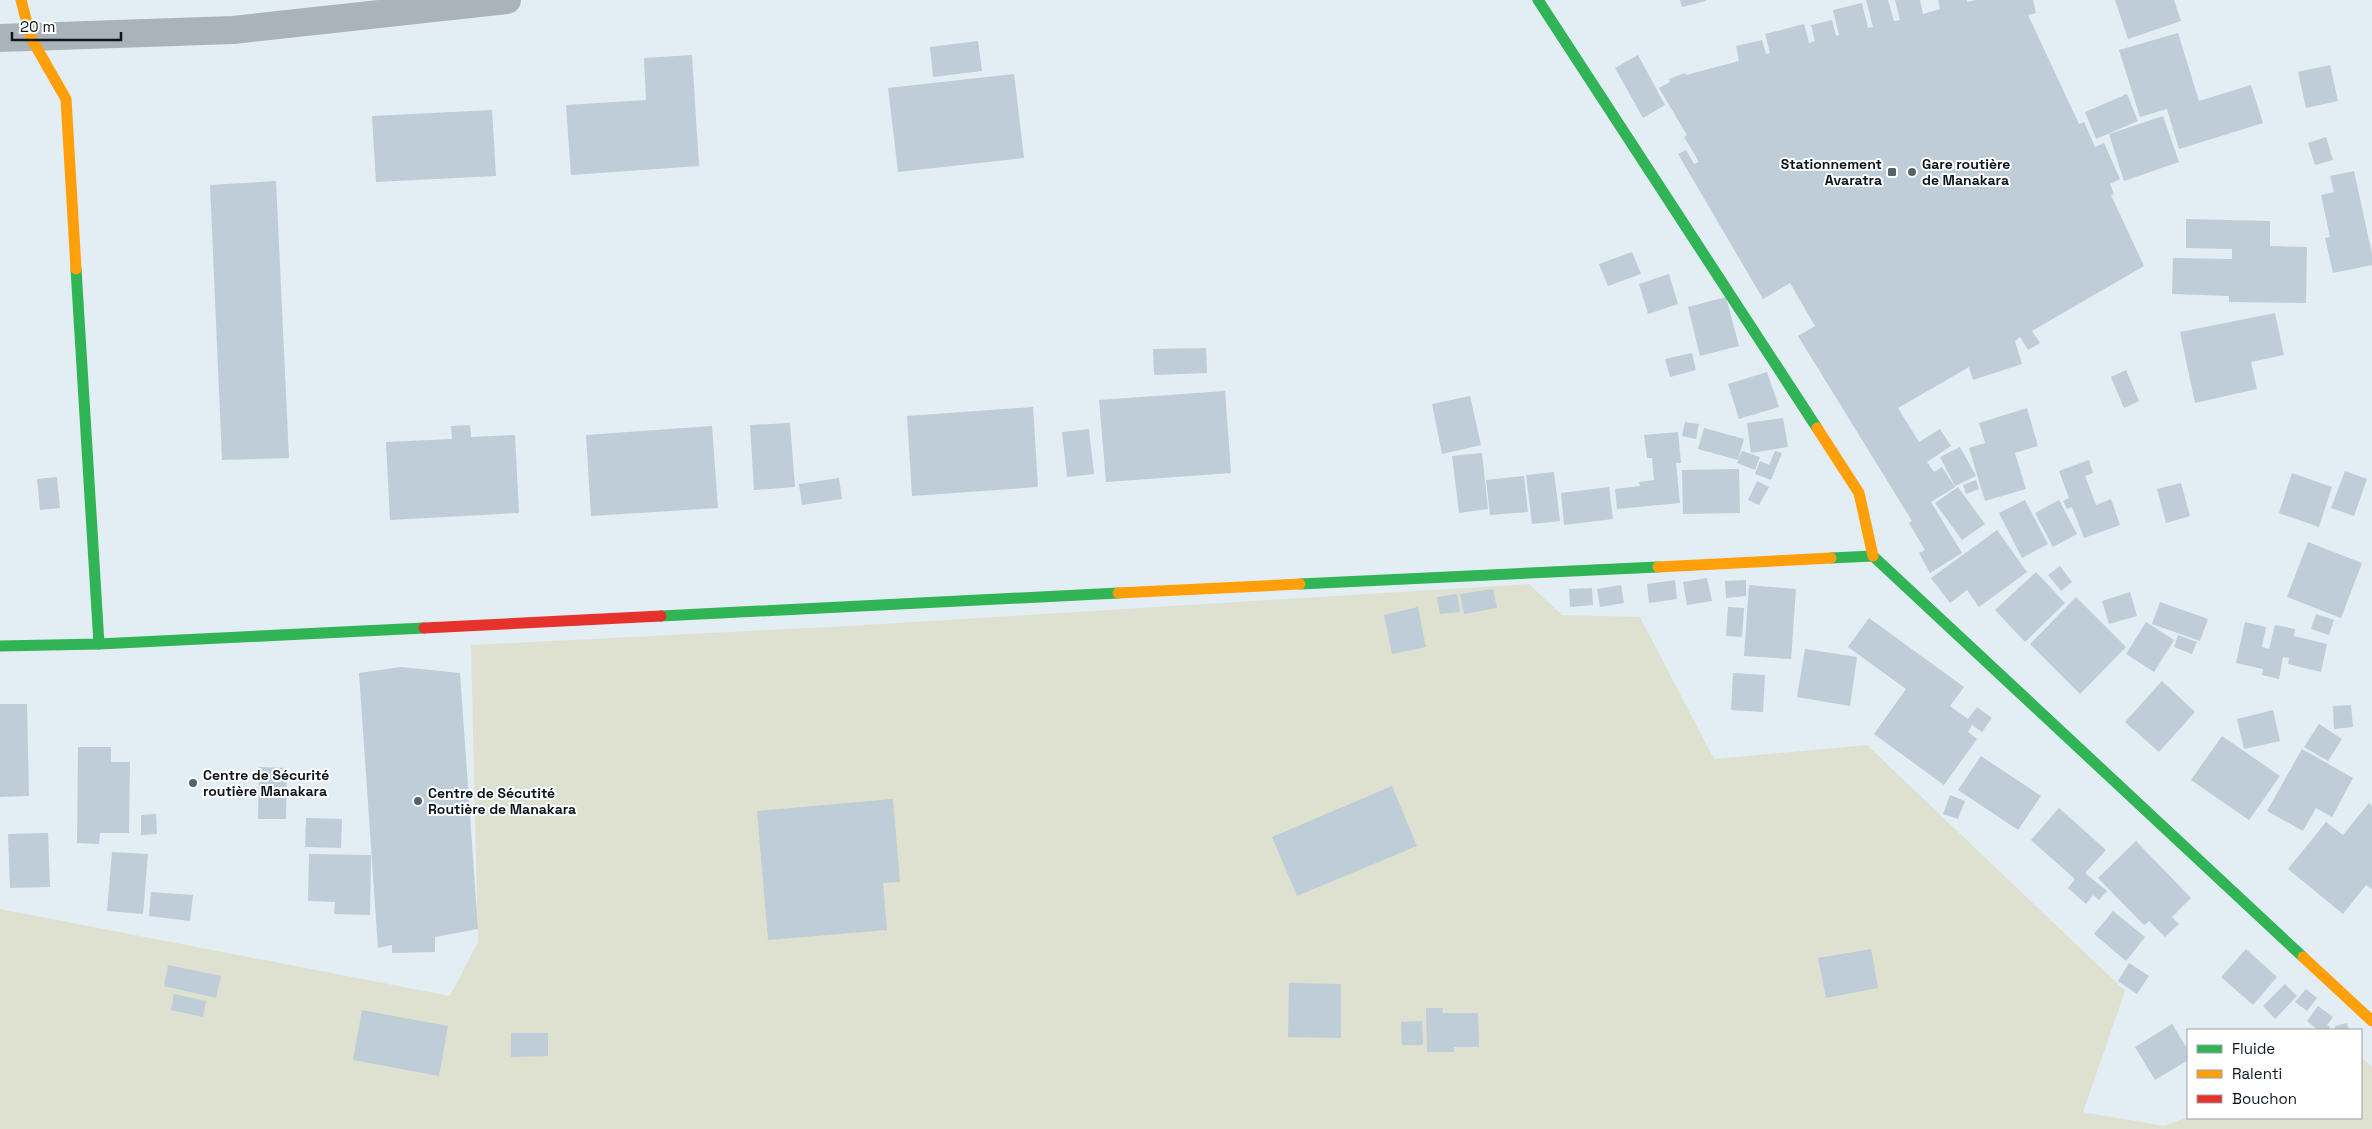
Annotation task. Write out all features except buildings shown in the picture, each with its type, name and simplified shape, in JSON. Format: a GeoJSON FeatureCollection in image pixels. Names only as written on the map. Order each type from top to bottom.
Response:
{"type":"FeatureCollection","features":[{"type":"Feature","properties":{"kind":"main road"},"geometry":{"type":"LineString","coordinates":[[21,0],[31,38],[66,99],[99,644]]}},
{"type":"Feature","properties":{"kind":"main road"},"geometry":{"type":"LineString","coordinates":[[1538,0],[1859,493],[1873,556],[2372,1021]]}},
{"type":"Feature","properties":{"kind":"main road"},"geometry":{"type":"LineString","coordinates":[[0,646],[99,644],[1873,556]]}},
{"type":"Feature","properties":{"kind":"street"},"geometry":{"type":"LineString","coordinates":[[0,38],[233,30],[508,0]]}},
{"type":"Feature","properties":{"kind":"green space"},"geometry":{"type":"Polygon","coordinates":[[[1529,584],[1562,615],[1640,617],[1714,759],[1867,745],[2125,991],[2083,1112],[2164,1126],[2187,1117],[2187,1119],[2362,1119],[2362,1058],[2372,1067],[2372,1129],[0,1129],[0,909],[450,996],[478,942],[471,645],[849,626],[1529,584]]]}},
{"type":"Feature","properties":{"kind":"traffic: fast"},"geometry":{"type":"LineString","coordinates":[[1538,0],[1817,428]]}},
{"type":"Feature","properties":{"kind":"traffic: fast"},"geometry":{"type":"LineString","coordinates":[[76,269],[99,644]]}},
{"type":"Feature","properties":{"kind":"traffic: fast"},"geometry":{"type":"LineString","coordinates":[[1831,558],[1873,556],[2303,957]]}},
{"type":"Feature","properties":{"kind":"traffic: fast"},"geometry":{"type":"LineString","coordinates":[[1300,584],[1658,567]]}},
{"type":"Feature","properties":{"kind":"traffic: fast"},"geometry":{"type":"LineString","coordinates":[[661,616],[1118,593]]}},
{"type":"Feature","properties":{"kind":"traffic: fast"},"geometry":{"type":"LineString","coordinates":[[0,646],[99,644],[424,628]]}},
{"type":"Feature","properties":{"kind":"traffic: slow"},"geometry":{"type":"LineString","coordinates":[[21,0],[31,38],[66,99],[76,269]]}},
{"type":"Feature","properties":{"kind":"traffic: slow"},"geometry":{"type":"LineString","coordinates":[[1817,428],[1859,493],[1873,556]]}},
{"type":"Feature","properties":{"kind":"traffic: slow"},"geometry":{"type":"LineString","coordinates":[[1658,567],[1831,558]]}},
{"type":"Feature","properties":{"kind":"traffic: slow"},"geometry":{"type":"LineString","coordinates":[[1118,593],[1300,584]]}},
{"type":"Feature","properties":{"kind":"traffic: slow"},"geometry":{"type":"LineString","coordinates":[[2303,957],[2372,1021]]}},
{"type":"Feature","properties":{"kind":"traffic: jam"},"geometry":{"type":"LineString","coordinates":[[424,628],[661,616]]}},
{"type":"Feature","properties":{"kind":"place","name":"Stationnement Avaratra"},"geometry":{"type":"Point","coordinates":[1892,172]}},
{"type":"Feature","properties":{"kind":"place","name":"Gare routière de Manakara"},"geometry":{"type":"Point","coordinates":[1912,172]}},
{"type":"Feature","properties":{"kind":"place","name":"Centre de Sécurité routière Manakara"},"geometry":{"type":"Point","coordinates":[193,783]}},
{"type":"Feature","properties":{"kind":"place","name":"Centre de Sécutité Routière de Manakara"},"geometry":{"type":"Point","coordinates":[418,801]}}]}
